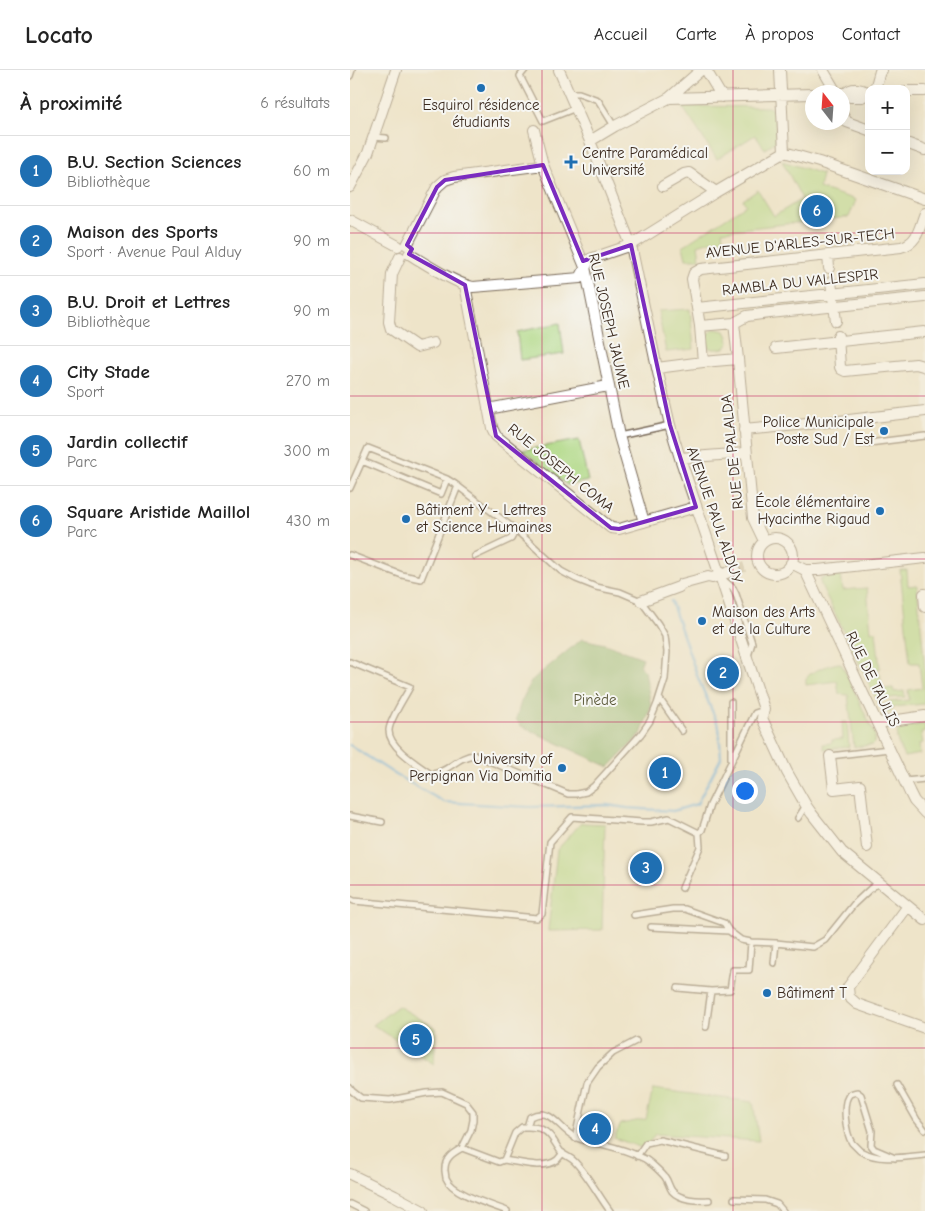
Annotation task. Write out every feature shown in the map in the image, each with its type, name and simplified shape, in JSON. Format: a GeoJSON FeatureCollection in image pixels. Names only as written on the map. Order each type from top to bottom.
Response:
{"type":"FeatureCollection","features":[{"type":"Feature","properties":{"kind":"street"},"geometry":{"type":"LineString","coordinates":[[350,187],[368,153],[396,70]]}},
{"type":"Feature","properties":{"kind":"street","name":"AVENUE PAUL ALDUY"},"geometry":{"type":"LineString","coordinates":[[559,70],[590,141],[631,245],[670,425],[716,577],[764,710],[762,718],[787,772],[807,807],[842,852],[925,920]]}},
{"type":"Feature","properties":{"kind":"street"},"geometry":{"type":"LineString","coordinates":[[590,141],[669,98],[700,70]]}},
{"type":"Feature","properties":{"kind":"street"},"geometry":{"type":"LineString","coordinates":[[706,70],[722,97]]}},
{"type":"Feature","properties":{"kind":"street"},"geometry":{"type":"LineString","coordinates":[[780,70],[784,152]]}},
{"type":"Feature","properties":{"kind":"street"},"geometry":{"type":"LineString","coordinates":[[823,70],[835,85]]}},
{"type":"Feature","properties":{"kind":"street"},"geometry":{"type":"LineString","coordinates":[[876,85],[882,70]]}},
{"type":"Feature","properties":{"kind":"street"},"geometry":{"type":"LineString","coordinates":[[850,90],[865,90]]}},
{"type":"Feature","properties":{"kind":"street"},"geometry":{"type":"LineString","coordinates":[[910,91],[925,91]]}},
{"type":"Feature","properties":{"kind":"street"},"geometry":{"type":"LineString","coordinates":[[669,98],[805,94]]}},
{"type":"Feature","properties":{"kind":"street"},"geometry":{"type":"LineString","coordinates":[[850,123],[865,129]]}},
{"type":"Feature","properties":{"kind":"street","name":"RUE JOSEPH JAUME"},"geometry":{"type":"LineString","coordinates":[[534,130],[543,165],[585,267],[619,436],[644,522]]}},
{"type":"Feature","properties":{"kind":"street"},"geometry":{"type":"LineString","coordinates":[[910,144],[925,150]]}},
{"type":"Feature","properties":{"kind":"street"},"geometry":{"type":"LineString","coordinates":[[350,220],[465,286],[473,287],[580,278],[590,259],[631,245],[784,152],[819,162],[925,199]]}},
{"type":"Feature","properties":{"kind":"street"},"geometry":{"type":"LineString","coordinates":[[433,343],[417,347],[391,329],[389,322],[392,274],[437,187],[445,180],[454,177],[543,165]]}},
{"type":"Feature","properties":{"kind":"street"},"geometry":{"type":"LineString","coordinates":[[663,186],[689,173],[716,192]]}},
{"type":"Feature","properties":{"kind":"street","name":"AVENUE D'ARLES-SUR-TECH"},"geometry":{"type":"LineString","coordinates":[[697,308],[692,279],[694,273],[701,269],[908,246],[915,241],[925,213]]}},
{"type":"Feature","properties":{"kind":"street"},"geometry":{"type":"LineString","coordinates":[[828,255],[829,268]]}},
{"type":"Feature","properties":{"kind":"street"},"geometry":{"type":"LineString","coordinates":[[831,282],[836,321]]}},
{"type":"Feature","properties":{"kind":"street","name":"RAMBLA DU VALLESPIR"},"geometry":{"type":"LineString","coordinates":[[697,308],[925,284]]}},
{"type":"Feature","properties":{"kind":"street","name":"RUE JOSEPH COMA"},"geometry":{"type":"LineString","coordinates":[[465,286],[488,409],[492,428],[496,436],[611,528],[619,529],[696,507]]}},
{"type":"Feature","properties":{"kind":"street","name":"RAMBLA DU VALLESPIR"},"geometry":{"type":"LineString","coordinates":[[700,326],[734,323],[747,316],[925,297]]}},
{"type":"Feature","properties":{"kind":"street"},"geometry":{"type":"LineString","coordinates":[[697,308],[703,362]]}},
{"type":"Feature","properties":{"kind":"street","name":"RUE DE PALALDA"},"geometry":{"type":"LineString","coordinates":[[734,323],[753,518],[764,541]]}},
{"type":"Feature","properties":{"kind":"street"},"geometry":{"type":"LineString","coordinates":[[776,348],[838,338],[924,332]]}},
{"type":"Feature","properties":{"kind":"street"},"geometry":{"type":"LineString","coordinates":[[838,338],[840,366],[845,371],[916,364],[925,367]]}},
{"type":"Feature","properties":{"kind":"street"},"geometry":{"type":"LineString","coordinates":[[657,368],[738,359]]}},
{"type":"Feature","properties":{"kind":"street"},"geometry":{"type":"LineString","coordinates":[[488,409],[608,386]]}},
{"type":"Feature","properties":{"kind":"street"},"geometry":{"type":"LineString","coordinates":[[744,430],[925,411]]}},
{"type":"Feature","properties":{"kind":"street"},"geometry":{"type":"LineString","coordinates":[[680,458],[746,453]]}},
{"type":"Feature","properties":{"kind":"street"},"geometry":{"type":"LineString","coordinates":[[769,538],[775,538],[781,539],[790,546],[793,558],[791,564],[783,572],[771,573],[753,564],[757,557],[757,551],[764,541],[769,538]]}},
{"type":"Feature","properties":{"kind":"street"},"geometry":{"type":"LineString","coordinates":[[791,564],[805,570],[818,570],[925,558]]}},
{"type":"Feature","properties":{"kind":"street"},"geometry":{"type":"LineString","coordinates":[[641,601],[679,587],[682,584],[708,577],[716,577],[735,570]]}},
{"type":"Feature","properties":{"kind":"street","name":"RUE DE TAULIS"},"geometry":{"type":"LineString","coordinates":[[805,570],[878,722],[904,781],[914,800],[925,813]]}},
{"type":"Feature","properties":{"kind":"street"},"geometry":{"type":"LineString","coordinates":[[925,594],[925,607]]}},
{"type":"Feature","properties":{"kind":"street"},"geometry":{"type":"LineString","coordinates":[[878,722],[925,716]]}},
{"type":"Feature","properties":{"kind":"street"},"geometry":{"type":"LineString","coordinates":[[830,756],[834,790],[860,786],[867,847]]}},
{"type":"Feature","properties":{"kind":"street"},"geometry":{"type":"LineString","coordinates":[[908,906],[848,987],[850,997],[857,1004],[925,1028]]}},
{"type":"Feature","properties":{"kind":"street"},"geometry":{"type":"LineString","coordinates":[[350,1174],[423,1211]]}},
{"type":"Feature","properties":{"kind":"lane"},"geometry":{"type":"LineString","coordinates":[[350,76],[352,70]]}},
{"type":"Feature","properties":{"kind":"lane"},"geometry":{"type":"LineString","coordinates":[[525,70],[520,76],[543,121],[576,108]]}},
{"type":"Feature","properties":{"kind":"lane"},"geometry":{"type":"LineString","coordinates":[[569,93],[579,93],[598,100],[615,126]]}},
{"type":"Feature","properties":{"kind":"lane"},"geometry":{"type":"LineString","coordinates":[[374,137],[386,138]]}},
{"type":"Feature","properties":{"kind":"lane"},"geometry":{"type":"LineString","coordinates":[[619,436],[670,425]]}},
{"type":"Feature","properties":{"kind":"lane"},"geometry":{"type":"LineString","coordinates":[[861,444],[925,436]]}},
{"type":"Feature","properties":{"kind":"lane"},"geometry":{"type":"LineString","coordinates":[[350,488],[368,448],[447,479],[516,530],[561,571],[596,587],[620,592],[641,601],[665,636],[667,652],[665,679],[650,721],[600,781],[586,792],[576,794],[568,794],[475,755],[461,758],[445,770],[431,774],[396,747],[389,731],[391,723],[410,687],[350,662]]}},
{"type":"Feature","properties":{"kind":"lane"},"geometry":{"type":"LineString","coordinates":[[362,461],[441,494],[447,479]]}},
{"type":"Feature","properties":{"kind":"lane"},"geometry":{"type":"LineString","coordinates":[[350,555],[421,580],[458,486]]}},
{"type":"Feature","properties":{"kind":"lane"},"geometry":{"type":"LineString","coordinates":[[475,556],[511,539],[516,530]]}},
{"type":"Feature","properties":{"kind":"lane"},"geometry":{"type":"LineString","coordinates":[[659,698],[682,731]]}},
{"type":"Feature","properties":{"kind":"lane"},"geometry":{"type":"LineString","coordinates":[[731,702],[731,762]]}},
{"type":"Feature","properties":{"kind":"lane"},"geometry":{"type":"LineString","coordinates":[[682,888],[700,847],[699,833],[702,830],[710,805],[755,712],[764,710]]}},
{"type":"Feature","properties":{"kind":"lane"},"geometry":{"type":"LineString","coordinates":[[830,756],[890,749]]}},
{"type":"Feature","properties":{"kind":"lane"},"geometry":{"type":"LineString","coordinates":[[904,781],[925,779]]}},
{"type":"Feature","properties":{"kind":"lane"},"geometry":{"type":"LineString","coordinates":[[798,818],[807,807]]}},
{"type":"Feature","properties":{"kind":"lane"},"geometry":{"type":"LineString","coordinates":[[350,816],[382,822]]}},
{"type":"Feature","properties":{"kind":"lane"},"geometry":{"type":"LineString","coordinates":[[350,899],[354,901],[537,918],[542,914],[550,842],[572,817],[642,822],[669,818],[699,833]]}},
{"type":"Feature","properties":{"kind":"lane"},"geometry":{"type":"LineString","coordinates":[[634,915],[685,909],[724,923],[729,931],[741,940],[813,947],[825,940],[854,904],[878,883]]}},
{"type":"Feature","properties":{"kind":"lane"},"geometry":{"type":"LineString","coordinates":[[651,927],[729,931]]}},
{"type":"Feature","properties":{"kind":"lane"},"geometry":{"type":"LineString","coordinates":[[678,988],[711,991],[730,990],[733,970],[749,970],[751,942]]}},
{"type":"Feature","properties":{"kind":"lane"},"geometry":{"type":"LineString","coordinates":[[774,963],[776,943]]}},
{"type":"Feature","properties":{"kind":"lane"},"geometry":{"type":"LineString","coordinates":[[706,1027],[711,991]]}},
{"type":"Feature","properties":{"kind":"lane"},"geometry":{"type":"LineString","coordinates":[[575,1138],[587,1084],[598,1067],[613,1053],[636,1041]]}},
{"type":"Feature","properties":{"kind":"lane"},"geometry":{"type":"LineString","coordinates":[[898,1085],[917,1120],[925,1130]]}},
{"type":"Feature","properties":{"kind":"lane"},"geometry":{"type":"LineString","coordinates":[[350,1088],[361,1098],[390,1100],[442,1092],[466,1103],[473,1112],[474,1120],[462,1148],[447,1159],[444,1167],[446,1178],[452,1187],[465,1195],[507,1211]]}},
{"type":"Feature","properties":{"kind":"lane"},"geometry":{"type":"LineString","coordinates":[[895,1158],[874,1149],[871,1144],[872,1131],[861,1095],[857,1092],[850,1094],[847,1098],[844,1114],[852,1143],[859,1150],[875,1157],[895,1158],[925,1155]]}},
{"type":"Feature","properties":{"kind":"lane"},"geometry":{"type":"LineString","coordinates":[[527,1127],[530,1117],[537,1114],[545,1114],[575,1138],[605,1145],[646,1160],[665,1177],[673,1192],[685,1198],[701,1201],[709,1200]]}},
{"type":"Feature","properties":{"kind":"lane"},"geometry":{"type":"LineString","coordinates":[[504,1160],[515,1133],[522,1127],[543,1129],[593,1185],[610,1211]]}},
{"type":"Feature","properties":{"kind":"lane"},"geometry":{"type":"LineString","coordinates":[[637,1156],[646,1143],[660,1140],[725,1156]]}},
{"type":"Feature","properties":{"kind":"lane"},"geometry":{"type":"LineString","coordinates":[[462,1148],[499,1162],[504,1160],[531,1164],[545,1164],[556,1161],[563,1153]]}},
{"type":"Feature","properties":{"kind":"lane"},"geometry":{"type":"LineString","coordinates":[[734,1199],[765,1200],[777,1204],[783,1211]]}},
{"type":"Feature","properties":{"kind":"lane"},"geometry":{"type":"LineString","coordinates":[[350,1204],[364,1211]]}},
{"type":"Feature","properties":{"kind":"highlighted area"},"geometry":{"type":"Polygon","coordinates":[[[543,165],[583,261],[631,245],[670,425],[696,507],[619,529],[611,528],[496,436],[465,285],[409,254],[412,249],[407,245],[437,187],[445,180],[543,165]]]}},
{"type":"Feature","properties":{"kind":"green space"},"geometry":{"type":"Polygon","coordinates":[[[682,106],[769,107],[775,113],[776,141],[765,149],[755,135],[717,159],[682,106]]]}},
{"type":"Feature","properties":{"kind":"green space"},"geometry":{"type":"Polygon","coordinates":[[[782,161],[822,174],[819,188],[856,200],[849,217],[722,231],[723,239],[698,245],[700,259],[686,259],[683,246],[746,205],[743,200],[758,190],[774,216],[802,199],[782,161]]]}},
{"type":"Feature","properties":{"kind":"green space"},"geometry":{"type":"Polygon","coordinates":[[[690,309],[694,349],[666,352],[658,311],[690,309]]]}},
{"type":"Feature","properties":{"kind":"green space"},"geometry":{"type":"Polygon","coordinates":[[[560,323],[564,354],[520,360],[517,332],[560,323]]]}},
{"type":"Feature","properties":{"kind":"green space"},"geometry":{"type":"Polygon","coordinates":[[[715,329],[725,331],[729,343],[725,348],[712,349],[706,345],[710,332],[715,329]]]}},
{"type":"Feature","properties":{"kind":"green space"},"geometry":{"type":"Polygon","coordinates":[[[579,440],[588,481],[567,485],[523,450],[579,440]]]}},
{"type":"Feature","properties":{"kind":"green space"},"geometry":{"type":"Polygon","coordinates":[[[900,570],[907,570],[908,586],[917,585],[925,669],[925,704],[892,707],[890,712],[888,712],[884,711],[881,706],[889,702],[909,700],[908,690],[922,688],[919,663],[910,663],[900,570]]]}},
{"type":"Feature","properties":{"kind":"green space"},"geometry":{"type":"Polygon","coordinates":[[[841,576],[843,590],[867,588],[871,631],[876,631],[880,669],[864,673],[821,585],[821,578],[841,576]]]}},
{"type":"Feature","properties":{"kind":"green space","name":"Pinède"},"geometry":{"type":"Polygon","coordinates":[[[582,639],[605,644],[643,658],[640,666],[645,671],[651,707],[641,734],[609,767],[521,726],[516,719],[521,702],[532,680],[582,639]]]}},
{"type":"Feature","properties":{"kind":"green space"},"geometry":{"type":"Polygon","coordinates":[[[839,663],[842,665],[875,735],[872,745],[854,747],[848,695],[839,694],[837,681],[806,685],[806,679],[810,674],[839,663]]]}},
{"type":"Feature","properties":{"kind":"green space"},"geometry":{"type":"Polygon","coordinates":[[[880,673],[882,689],[893,688],[894,692],[904,691],[905,697],[888,698],[878,703],[865,675],[880,673]]]}},
{"type":"Feature","properties":{"kind":"green space"},"geometry":{"type":"Polygon","coordinates":[[[842,722],[847,722],[849,747],[824,749],[823,744],[832,743],[832,740],[843,739],[842,722]]]}},
{"type":"Feature","properties":{"kind":"green space"},"geometry":{"type":"Polygon","coordinates":[[[925,724],[925,732],[921,733],[923,743],[919,744],[920,754],[904,757],[897,740],[898,731],[902,728],[925,724]]]}},
{"type":"Feature","properties":{"kind":"green space"},"geometry":{"type":"Polygon","coordinates":[[[581,823],[605,824],[602,930],[548,931],[557,850],[581,823]]]}},
{"type":"Feature","properties":{"kind":"green space"},"geometry":{"type":"Polygon","coordinates":[[[398,1006],[436,1028],[434,1064],[373,1025],[398,1006]]]}},
{"type":"Feature","properties":{"kind":"green space"},"geometry":{"type":"Polygon","coordinates":[[[653,1089],[753,1102],[759,1141],[655,1134],[645,1149],[614,1138],[621,1124],[646,1119],[653,1089]]]}},
{"type":"Feature","properties":{"kind":"green space"},"geometry":{"type":"Polygon","coordinates":[[[585,1119],[609,1127],[605,1139],[581,1131],[585,1119]]]}},
{"type":"Feature","properties":{"kind":"waterway"},"geometry":{"type":"LineString","coordinates":[[350,745],[396,775],[444,802],[529,807],[607,805],[673,811],[697,804],[721,758],[719,727],[698,678],[671,601]]}},
{"type":"Feature","properties":{"kind":"tunnel"},"geometry":{"type":"LineString","coordinates":[[735,570],[748,566]]}},
{"type":"Feature","properties":{"kind":"place","name":"Esquirol résidence étudiants"},"geometry":{"type":"Point","coordinates":[481,88]}},
{"type":"Feature","properties":{"kind":"place","name":"Centre Paramédical Université"},"geometry":{"type":"Point","coordinates":[571,162]}},
{"type":"Feature","properties":{"kind":"place","name":"Square Aristide Maillol"},"geometry":{"type":"Point","coordinates":[817,211]}},
{"type":"Feature","properties":{"kind":"place","name":"Police Municipale Poste Sud / Est"},"geometry":{"type":"Point","coordinates":[884,431]}},
{"type":"Feature","properties":{"kind":"place","name":"École élémentaire Hyacinthe Rigaud"},"geometry":{"type":"Point","coordinates":[880,511]}},
{"type":"Feature","properties":{"kind":"place","name":"Bâtiment Y - Lettres et Science Humaines"},"geometry":{"type":"Point","coordinates":[406,519]}},
{"type":"Feature","properties":{"kind":"place","name":"Maison des Arts et de la Culture"},"geometry":{"type":"Point","coordinates":[702,621]}},
{"type":"Feature","properties":{"kind":"place","name":"Maison des Sports"},"geometry":{"type":"Point","coordinates":[723,673]}},
{"type":"Feature","properties":{"kind":"place","name":"University of Perpignan Via Domitia"},"geometry":{"type":"Point","coordinates":[562,768]}},
{"type":"Feature","properties":{"kind":"place","name":"B.U. Section Sciences"},"geometry":{"type":"Point","coordinates":[665,773]}},
{"type":"Feature","properties":{"kind":"place","name":"B.U. Droit et Lettres"},"geometry":{"type":"Point","coordinates":[646,868]}},
{"type":"Feature","properties":{"kind":"place","name":"Bâtiment T"},"geometry":{"type":"Point","coordinates":[767,993]}},
{"type":"Feature","properties":{"kind":"place","name":"Jardin collectif"},"geometry":{"type":"Point","coordinates":[416,1040]}},
{"type":"Feature","properties":{"kind":"place","name":"City Stade"},"geometry":{"type":"Point","coordinates":[595,1129]}}]}
